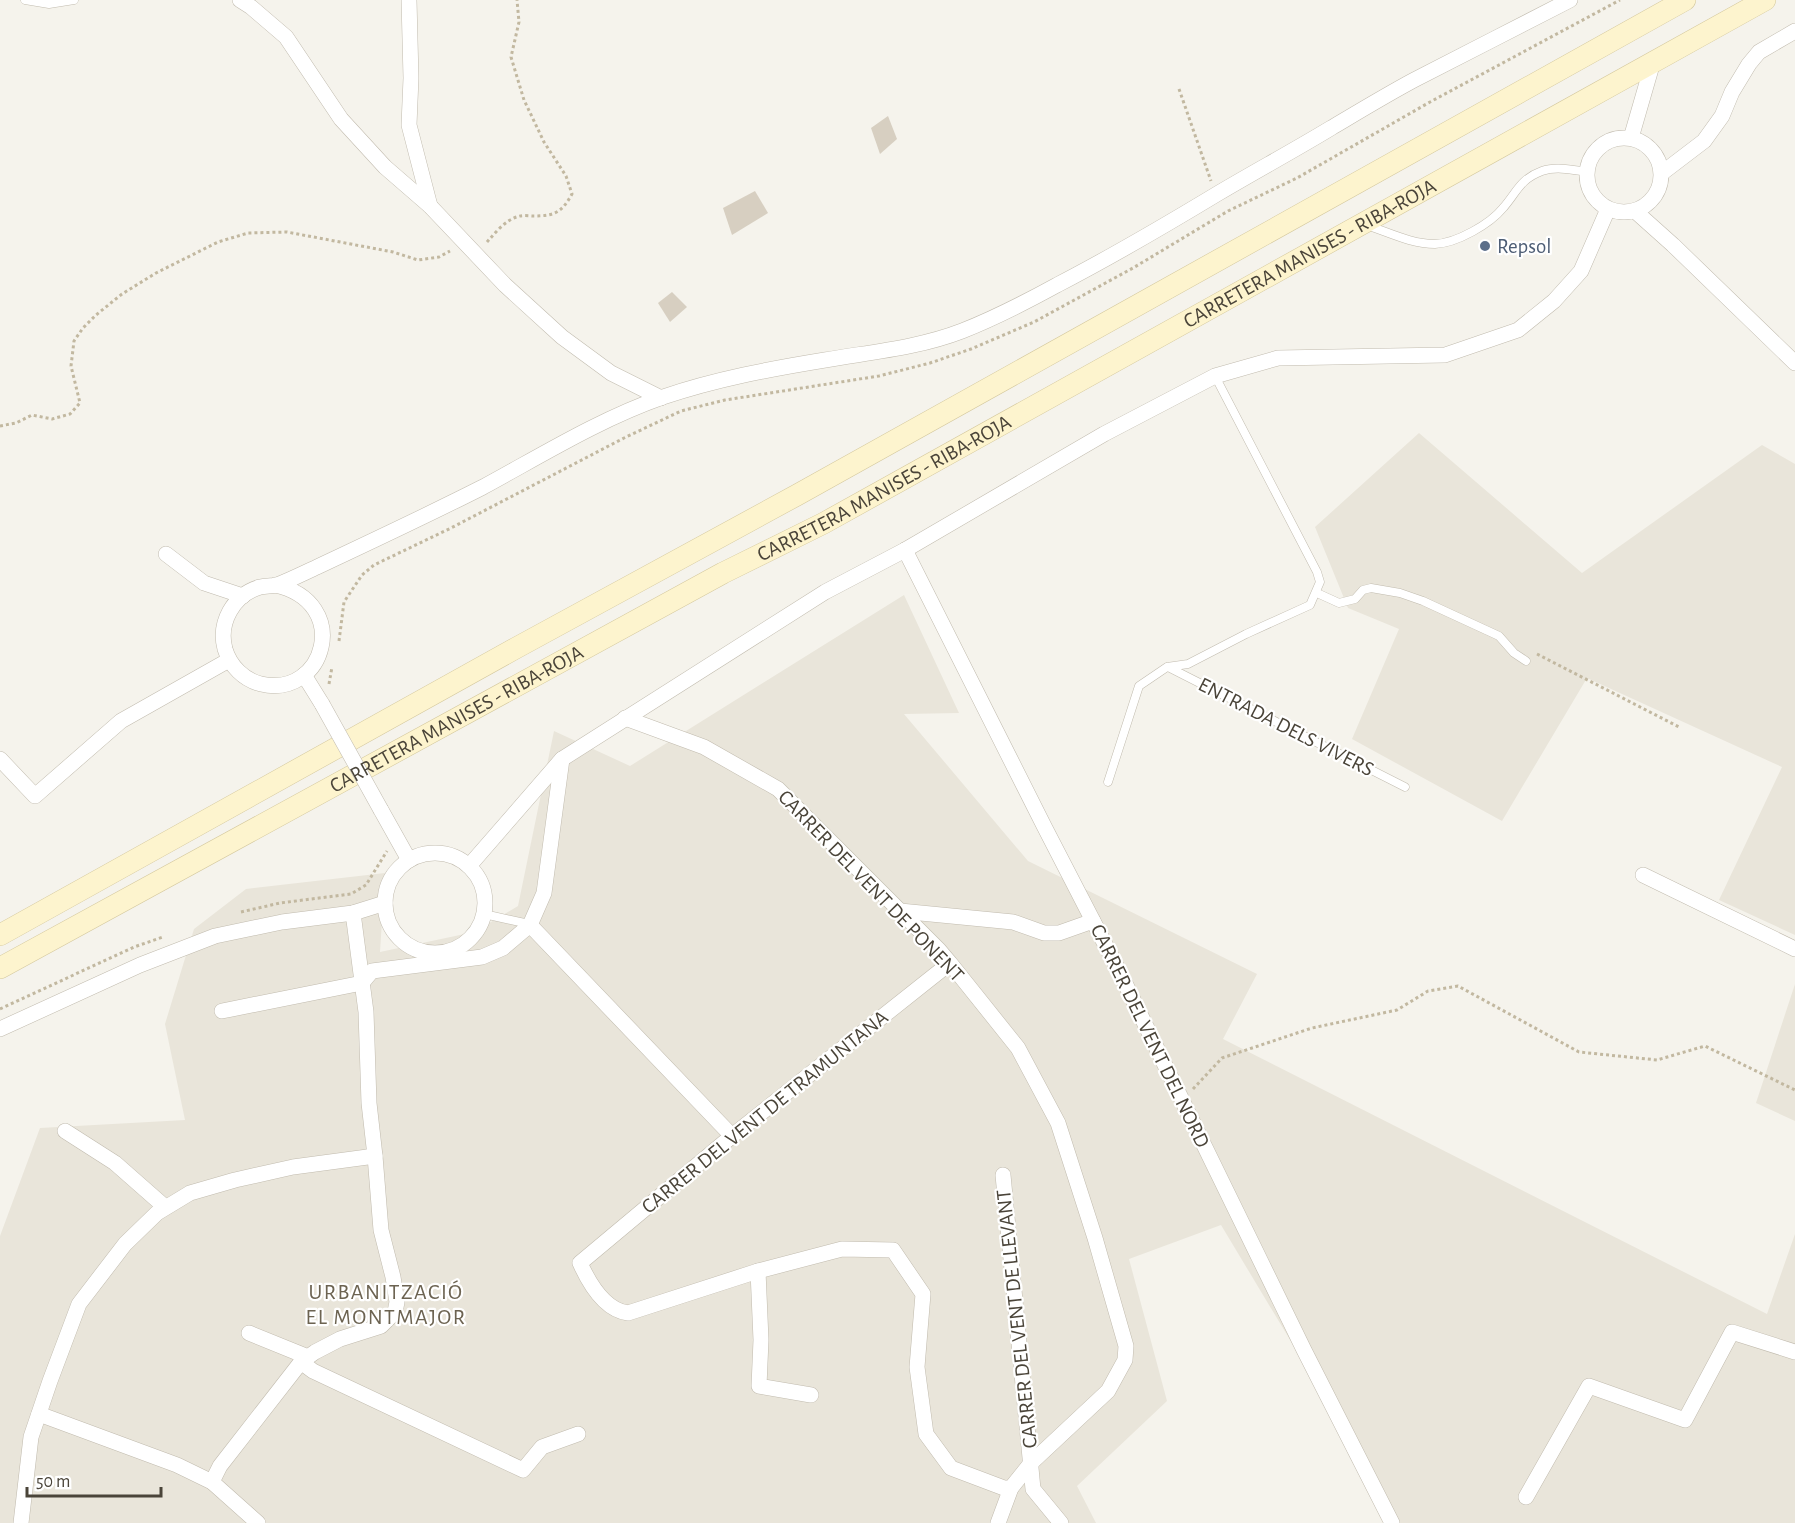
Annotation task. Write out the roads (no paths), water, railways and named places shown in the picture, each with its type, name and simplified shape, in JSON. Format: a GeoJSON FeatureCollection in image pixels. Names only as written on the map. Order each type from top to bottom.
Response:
{"type":"FeatureCollection","features":[{"type":"Feature","properties":{"kind":"main road","name":"CARRETERA MANISES - RIBA-ROJA"},"geometry":{"type":"LineString","coordinates":[[0,935],[797,495],[1685,0]]}},
{"type":"Feature","properties":{"kind":"main road","name":"CARRETERA MANISES - RIBA-ROJA"},"geometry":{"type":"LineString","coordinates":[[0,968],[714,577],[843,513],[1766,0]]}},
{"type":"Feature","properties":{"kind":"street"},"geometry":{"type":"LineString","coordinates":[[240,0],[286,36],[341,119],[385,167],[430,206],[505,285],[562,337],[611,372],[661,398]]}},
{"type":"Feature","properties":{"kind":"street"},"geometry":{"type":"LineString","coordinates":[[409,0],[411,78],[409,125],[430,206]]}},
{"type":"Feature","properties":{"kind":"street"},"geometry":{"type":"LineString","coordinates":[[275,585],[303,596],[319,615],[323,636],[318,657],[304,675],[277,686],[263,685],[249,680],[237,671],[229,660],[224,646],[223,632],[226,618],[233,606],[243,596],[258,588],[275,585],[442,508],[613,417],[661,398],[717,380],[925,344],[962,331],[1112,256],[1410,82],[1570,0]]}},
{"type":"Feature","properties":{"kind":"street"},"geometry":{"type":"LineString","coordinates":[[1662,172],[1704,141],[1722,116],[1732,92],[1749,64],[1759,52],[1795,31]]}},
{"type":"Feature","properties":{"kind":"street"},"geometry":{"type":"LineString","coordinates":[[1631,138],[1653,62]]}},
{"type":"Feature","properties":{"kind":"street"},"geometry":{"type":"LineString","coordinates":[[1617,138],[1631,138],[1643,142],[1653,150],[1662,172],[1659,189],[1649,203],[1635,211],[1626,213],[1608,209],[1590,191],[1588,172],[1594,154],[1604,144],[1617,138]]}},
{"type":"Feature","properties":{"kind":"street"},"geometry":{"type":"LineString","coordinates":[[469,866],[562,759],[825,592],[905,550],[1104,434],[1215,376],[1278,358],[1445,355],[1518,330],[1554,301],[1581,271],[1608,209]]}},
{"type":"Feature","properties":{"kind":"street"},"geometry":{"type":"LineString","coordinates":[[1635,211],[1673,244],[1795,363]]}},
{"type":"Feature","properties":{"kind":"street","name":"CARRER DEL VENT DEL NORD"},"geometry":{"type":"LineString","coordinates":[[905,550],[1093,921],[1304,1350],[1392,1523]]}},
{"type":"Feature","properties":{"kind":"street"},"geometry":{"type":"LineString","coordinates":[[166,554],[204,583],[243,596]]}},
{"type":"Feature","properties":{"kind":"street"},"geometry":{"type":"LineString","coordinates":[[0,759],[35,796],[121,721],[229,660]]}},
{"type":"Feature","properties":{"kind":"street"},"geometry":{"type":"LineString","coordinates":[[304,675],[409,860]]}},
{"type":"Feature","properties":{"kind":"street","name":"CARRER DEL VENT DE PONENT"},"geometry":{"type":"LineString","coordinates":[[625,718],[704,747],[778,789],[950,963],[1018,1048],[1058,1123],[1126,1347],[1125,1360],[1108,1390],[1031,1463]]}},
{"type":"Feature","properties":{"kind":"street"},"geometry":{"type":"LineString","coordinates":[[222,1011],[362,983],[372,972],[482,957],[503,948],[530,925],[544,893],[562,759]]}},
{"type":"Feature","properties":{"kind":"street"},"geometry":{"type":"LineString","coordinates":[[440,853],[456,857],[469,866],[478,877],[484,891],[484,914],[477,930],[464,944],[448,951],[430,952],[412,947],[398,936],[389,921],[385,903],[388,886],[396,871],[409,860],[424,854],[440,853]]}},
{"type":"Feature","properties":{"kind":"street"},"geometry":{"type":"LineString","coordinates":[[1642,875],[1795,949]]}},
{"type":"Feature","properties":{"kind":"street"},"geometry":{"type":"LineString","coordinates":[[0,1029],[140,965],[215,936],[282,922],[353,913],[385,903]]}},
{"type":"Feature","properties":{"kind":"street"},"geometry":{"type":"LineString","coordinates":[[900,911],[1013,922],[1044,933],[1059,933],[1093,921]]}},
{"type":"Feature","properties":{"kind":"street"},"geometry":{"type":"LineString","coordinates":[[212,1482],[220,1466],[305,1359],[340,1339],[381,1326],[394,1312],[397,1302],[381,1230],[369,1103],[366,1012],[353,913]]}},
{"type":"Feature","properties":{"kind":"street"},"geometry":{"type":"LineString","coordinates":[[530,925],[732,1136]]}},
{"type":"Feature","properties":{"kind":"street","name":"CARRER DEL VENT DE TRAMUNTANA"},"geometry":{"type":"LineString","coordinates":[[758,1271],[628,1313],[606,1303],[588,1280],[580,1263],[732,1136],[950,963]]}},
{"type":"Feature","properties":{"kind":"street"},"geometry":{"type":"LineString","coordinates":[[65,1131],[116,1163],[165,1207]]}},
{"type":"Feature","properties":{"kind":"street"},"geometry":{"type":"LineString","coordinates":[[21,1523],[31,1437],[79,1304],[125,1245],[165,1207],[190,1193],[293,1167],[375,1156]]}},
{"type":"Feature","properties":{"kind":"street","name":"CARRER DEL VENT DE LLEVANT"},"geometry":{"type":"LineString","coordinates":[[998,1523],[1011,1488],[1031,1463],[1003,1175]]}},
{"type":"Feature","properties":{"kind":"street"},"geometry":{"type":"LineString","coordinates":[[811,1395],[759,1386],[761,1340],[758,1271],[842,1249],[893,1250],[923,1294],[917,1367],[926,1434],[951,1468],[1004,1488],[1011,1488]]}},
{"type":"Feature","properties":{"kind":"street"},"geometry":{"type":"LineString","coordinates":[[1527,1497],[1589,1386],[1685,1420],[1732,1332],[1795,1352]]}},
{"type":"Feature","properties":{"kind":"street"},"geometry":{"type":"LineString","coordinates":[[249,1333],[305,1359],[313,1371],[523,1470],[542,1447],[578,1434]]}},
{"type":"Feature","properties":{"kind":"street"},"geometry":{"type":"LineString","coordinates":[[39,1414],[177,1465],[212,1482],[258,1523]]}},
{"type":"Feature","properties":{"kind":"street"},"geometry":{"type":"LineString","coordinates":[[1031,1463],[1034,1490],[1061,1523]]}},
{"type":"Feature","properties":{"kind":"lane"},"geometry":{"type":"LineString","coordinates":[[25,0],[49,4],[74,0]]}},
{"type":"Feature","properties":{"kind":"lane"},"geometry":{"type":"LineString","coordinates":[[1362,223],[1413,241],[1437,244],[1487,224],[1504,208],[1524,180],[1544,170],[1563,169],[1588,172]]}},
{"type":"Feature","properties":{"kind":"lane"},"geometry":{"type":"LineString","coordinates":[[1108,782],[1139,686],[1167,667],[1188,664],[1310,605],[1320,582],[1317,572],[1215,376]]}},
{"type":"Feature","properties":{"kind":"lane"},"geometry":{"type":"LineString","coordinates":[[1317,593],[1339,603],[1355,598],[1364,590],[1371,588],[1401,593],[1424,601],[1499,636],[1526,661]]}},
{"type":"Feature","properties":{"kind":"lane","name":"ENTRADA DELS VIVERS"},"geometry":{"type":"LineString","coordinates":[[1167,667],[1405,787]]}},
{"type":"Feature","properties":{"kind":"lane"},"geometry":{"type":"LineString","coordinates":[[484,914],[530,925]]}},
{"type":"Feature","properties":{"kind":"place","name":"Repsol"},"geometry":{"type":"Point","coordinates":[1485,246]}},
{"type":"Feature","properties":{"kind":"district","name":"URBANITZACIÓ EL MONTMAJOR"},"geometry":{"type":"Point","coordinates":[386,1304]}}]}
